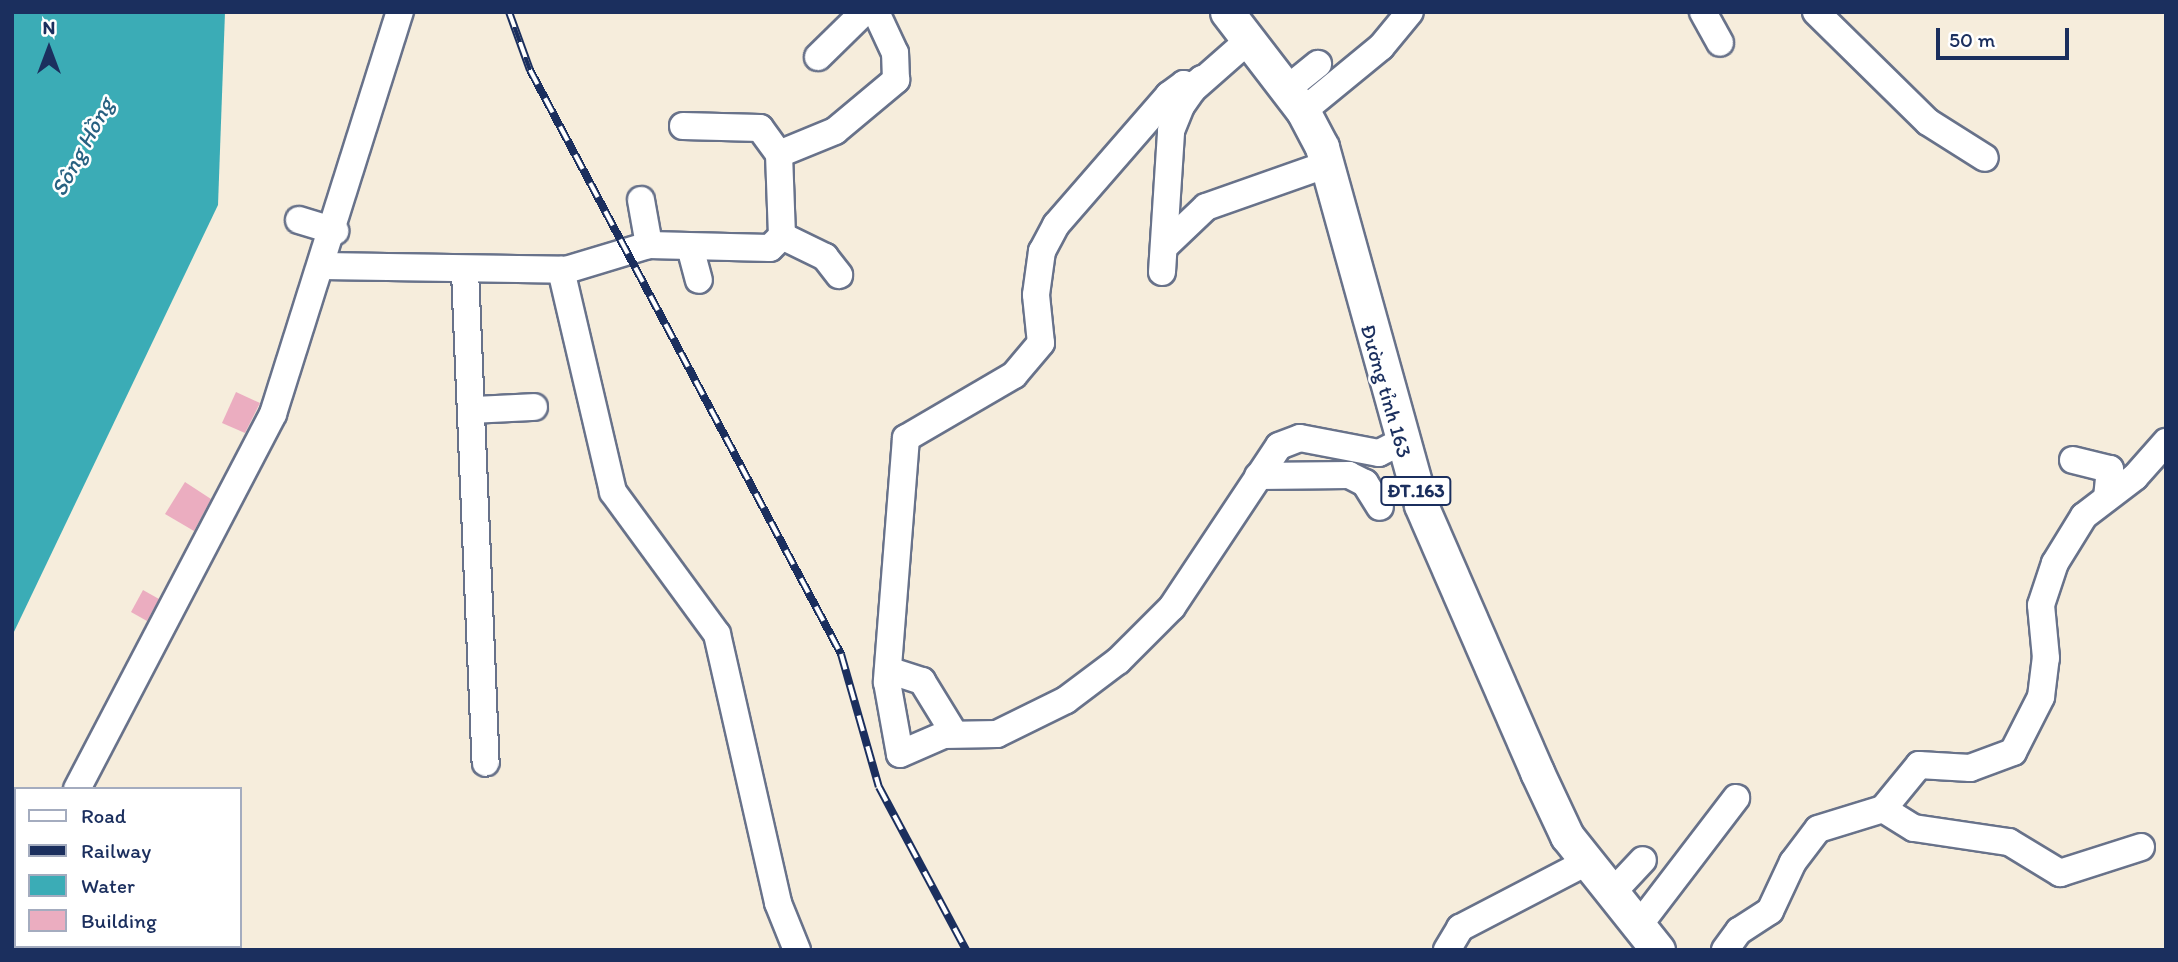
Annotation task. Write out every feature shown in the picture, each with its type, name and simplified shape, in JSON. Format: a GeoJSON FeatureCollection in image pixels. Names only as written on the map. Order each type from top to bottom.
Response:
{"type":"FeatureCollection","features":[{"type":"Feature","properties":{"kind":"main road","name":"Đường tỉnh 163"},"geometry":{"type":"LineString","coordinates":[[1227,12],[1295,100],[1328,164],[1399,443],[1537,772],[1567,836],[1648,937]]}},
{"type":"Feature","properties":{"kind":"street"},"geometry":{"type":"LineString","coordinates":[[78,787],[273,414],[335,231],[400,12]]}},
{"type":"Feature","properties":{"kind":"street"},"geometry":{"type":"LineString","coordinates":[[818,57],[864,12]]}},
{"type":"Feature","properties":{"kind":"street"},"geometry":{"type":"LineString","coordinates":[[779,154],[835,131],[896,80],[895,53],[876,12]]}},
{"type":"Feature","properties":{"kind":"street"},"geometry":{"type":"LineString","coordinates":[[1295,100],[1381,47],[1410,12]]}},
{"type":"Feature","properties":{"kind":"street"},"geometry":{"type":"LineString","coordinates":[[1703,12],[1720,43]]}},
{"type":"Feature","properties":{"kind":"street"},"geometry":{"type":"LineString","coordinates":[[1816,12],[1928,122],[1985,158]]}},
{"type":"Feature","properties":{"kind":"street"},"geometry":{"type":"LineString","coordinates":[[1249,40],[1192,90],[1171,131],[1165,159],[1163,260],[1206,207],[1328,164]]}},
{"type":"Feature","properties":{"kind":"street"},"geometry":{"type":"LineString","coordinates":[[1295,100],[1318,64]]}},
{"type":"Feature","properties":{"kind":"street"},"geometry":{"type":"LineString","coordinates":[[1192,90],[1184,84],[1169,95],[1056,225],[1039,273],[1041,343],[1014,375],[906,438],[888,670],[900,754],[954,733],[987,737],[1030,720],[1118,661],[1172,607],[1258,476],[1290,440],[1357,453],[1379,453],[1399,443]]}},
{"type":"Feature","properties":{"kind":"street"},"geometry":{"type":"LineString","coordinates":[[323,266],[466,271],[561,270],[649,245],[756,251],[777,245],[782,236],[779,154],[760,128],[682,126]]}},
{"type":"Feature","properties":{"kind":"street"},"geometry":{"type":"LineString","coordinates":[[640,200],[649,245]]}},
{"type":"Feature","properties":{"kind":"street"},"geometry":{"type":"LineString","coordinates":[[299,220],[335,231]]}},
{"type":"Feature","properties":{"kind":"street"},"geometry":{"type":"LineString","coordinates":[[782,236],[825,257],[839,275]]}},
{"type":"Feature","properties":{"kind":"street"},"geometry":{"type":"LineString","coordinates":[[690,247],[699,280]]}},
{"type":"Feature","properties":{"kind":"street"},"geometry":{"type":"LineString","coordinates":[[561,270],[613,492],[717,634],[778,902],[797,950]]}},
{"type":"Feature","properties":{"kind":"street"},"geometry":{"type":"LineString","coordinates":[[466,271],[486,763]]}},
{"type":"Feature","properties":{"kind":"street"},"geometry":{"type":"LineString","coordinates":[[473,410],[534,407]]}},
{"type":"Feature","properties":{"kind":"street"},"geometry":{"type":"LineString","coordinates":[[1725,950],[1739,931],[1770,911],[1793,862],[1818,829],[1883,809],[1919,765],[1970,768],[2013,752],[2041,698],[2043,592],[2084,516],[2164,450]]}},
{"type":"Feature","properties":{"kind":"street"},"geometry":{"type":"LineString","coordinates":[[2073,460],[2110,469],[2107,498]]}},
{"type":"Feature","properties":{"kind":"street"},"geometry":{"type":"LineString","coordinates":[[1258,476],[1349,475],[1365,483],[1380,508]]}},
{"type":"Feature","properties":{"kind":"street"},"geometry":{"type":"LineString","coordinates":[[888,670],[922,681],[954,733]]}},
{"type":"Feature","properties":{"kind":"street"},"geometry":{"type":"LineString","coordinates":[[1648,937],[1736,798]]}},
{"type":"Feature","properties":{"kind":"street"},"geometry":{"type":"LineString","coordinates":[[1883,809],[1914,828],[2009,842],[2060,873],[2141,847]]}},
{"type":"Feature","properties":{"kind":"street"},"geometry":{"type":"LineString","coordinates":[[1612,893],[1643,860]]}},
{"type":"Feature","properties":{"kind":"street"},"geometry":{"type":"LineString","coordinates":[[1447,950],[1460,928],[1587,862]]}},
{"type":"Feature","properties":{"kind":"water","name":"Sông Hồng"},"geometry":{"type":"Polygon","coordinates":[[[12,12],[225,12],[218,205],[12,636],[12,12]]]}},
{"type":"Feature","properties":{"kind":"building"},"geometry":{"type":"Polygon","coordinates":[[[236,392],[260,403],[245,433],[222,423],[236,392]]]}},
{"type":"Feature","properties":{"kind":"building"},"geometry":{"type":"Polygon","coordinates":[[[185,482],[211,499],[194,531],[165,514],[185,482]]]}},
{"type":"Feature","properties":{"kind":"building"},"geometry":{"type":"Polygon","coordinates":[[[143,590],[159,599],[147,621],[131,612],[143,590]]]}},
{"type":"Feature","properties":{"kind":"railway"},"geometry":{"type":"LineString","coordinates":[[509,12],[530,70],[841,654],[879,787],[966,950]]}}]}
